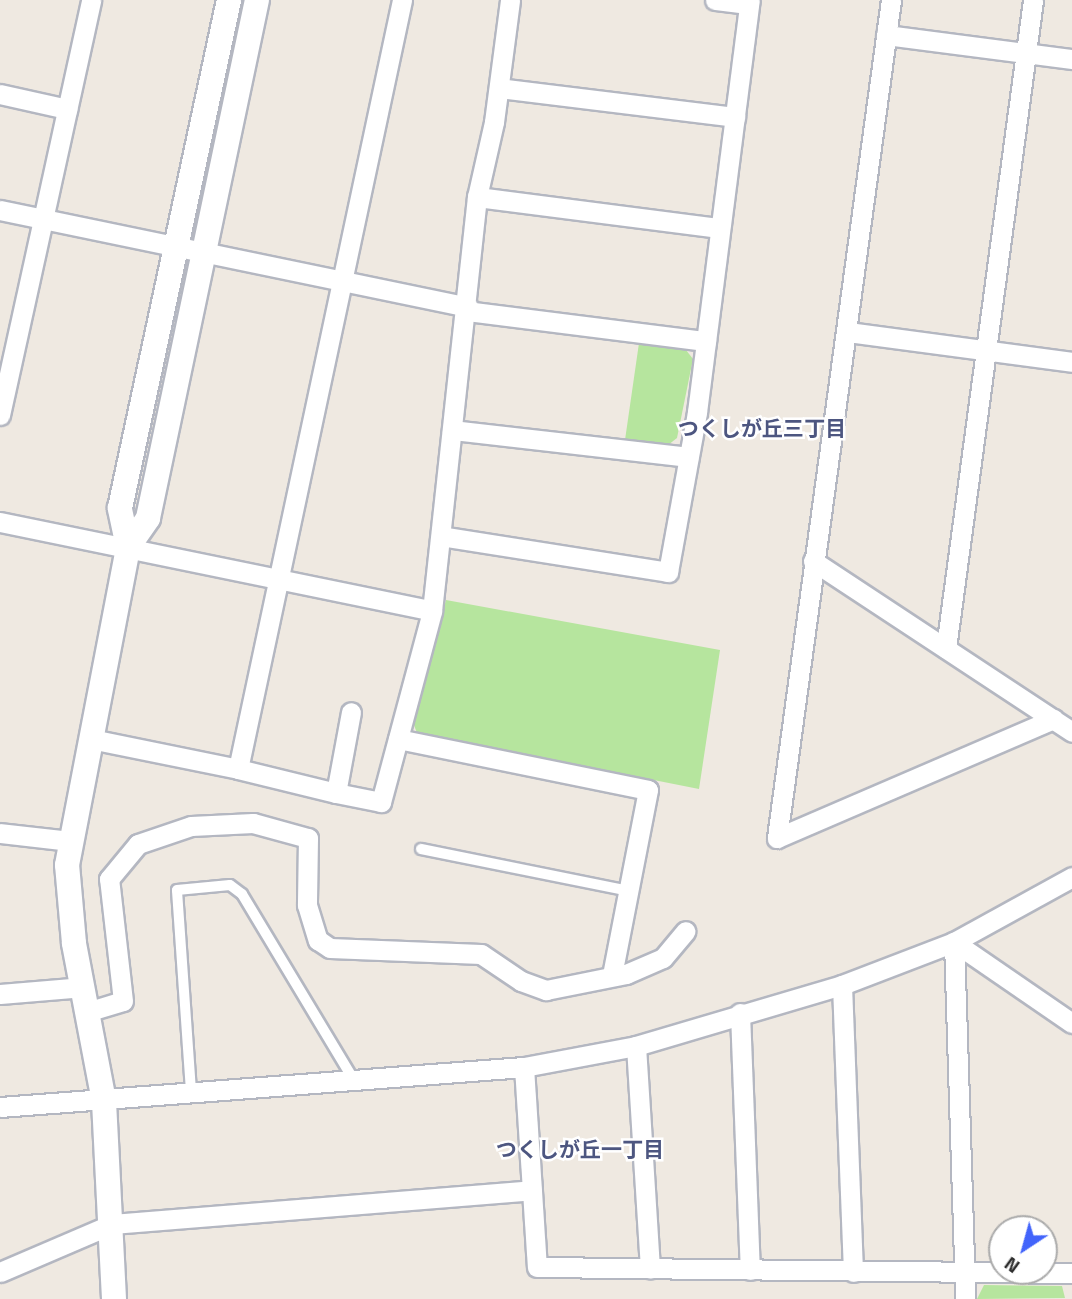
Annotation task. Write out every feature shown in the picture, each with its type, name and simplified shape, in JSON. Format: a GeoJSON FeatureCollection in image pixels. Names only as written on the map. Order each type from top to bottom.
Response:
{"type":"FeatureCollection","features":[{"type":"Feature","properties":{"kind":"street"},"geometry":{"type":"LineString","coordinates":[[114,1299],[104,1101],[69,907],[70,841],[128,547],[120,508],[229,0]]}},
{"type":"Feature","properties":{"kind":"street"},"geometry":{"type":"LineString","coordinates":[[128,547],[148,518],[257,0]]}},
{"type":"Feature","properties":{"kind":"street"},"geometry":{"type":"LineString","coordinates":[[239,769],[276,578],[402,0]]}},
{"type":"Feature","properties":{"kind":"street"},"geometry":{"type":"LineString","coordinates":[[91,739],[239,769],[381,802],[432,611],[468,309],[477,197],[499,88],[510,0]]}},
{"type":"Feature","properties":{"kind":"street"},"geometry":{"type":"LineString","coordinates":[[441,536],[668,572],[706,341],[749,2],[715,0]]}},
{"type":"Feature","properties":{"kind":"street"},"geometry":{"type":"LineString","coordinates":[[891,0],[777,838],[1054,719]]}},
{"type":"Feature","properties":{"kind":"street"},"geometry":{"type":"LineString","coordinates":[[946,648],[1032,0]]}},
{"type":"Feature","properties":{"kind":"street"},"geometry":{"type":"LineString","coordinates":[[0,415],[67,110],[85,1]]}},
{"type":"Feature","properties":{"kind":"street"},"geometry":{"type":"LineString","coordinates":[[886,35],[1072,59]]}},
{"type":"Feature","properties":{"kind":"street"},"geometry":{"type":"LineString","coordinates":[[499,88],[735,117]]}},
{"type":"Feature","properties":{"kind":"street"},"geometry":{"type":"LineString","coordinates":[[0,94],[67,110]]}},
{"type":"Feature","properties":{"kind":"street"},"geometry":{"type":"LineString","coordinates":[[477,197],[720,228]]}},
{"type":"Feature","properties":{"kind":"street"},"geometry":{"type":"LineString","coordinates":[[0,210],[468,309],[706,341]]}},
{"type":"Feature","properties":{"kind":"street"},"geometry":{"type":"LineString","coordinates":[[848,331],[1072,362]]}},
{"type":"Feature","properties":{"kind":"street"},"geometry":{"type":"LineString","coordinates":[[452,430],[688,457]]}},
{"type":"Feature","properties":{"kind":"street"},"geometry":{"type":"LineString","coordinates":[[0,522],[432,611]]}},
{"type":"Feature","properties":{"kind":"street"},"geometry":{"type":"LineString","coordinates":[[813,561],[1072,732]]}},
{"type":"Feature","properties":{"kind":"street"},"geometry":{"type":"LineString","coordinates":[[337,793],[351,712]]}},
{"type":"Feature","properties":{"kind":"street"},"geometry":{"type":"LineString","coordinates":[[397,739],[648,790],[631,891],[612,975]]}},
{"type":"Feature","properties":{"kind":"street"},"geometry":{"type":"LineString","coordinates":[[0,994],[123,1001],[109,879],[120,862],[138,844],[191,826],[218,823],[253,823],[307,838],[307,905],[318,940],[330,948],[481,954],[522,981],[546,990],[626,974],[663,958],[686,931]]}},
{"type":"Feature","properties":{"kind":"street"},"geometry":{"type":"LineString","coordinates":[[0,833],[70,841]]}},
{"type":"Feature","properties":{"kind":"street"},"geometry":{"type":"LineString","coordinates":[[0,1108],[104,1101],[352,1077],[524,1067],[636,1046],[740,1013],[842,985],[954,942],[1072,877]]}},
{"type":"Feature","properties":{"kind":"street"},"geometry":{"type":"LineString","coordinates":[[954,942],[1072,1023]]}},
{"type":"Feature","properties":{"kind":"street"},"geometry":{"type":"LineString","coordinates":[[954,942],[965,1299]]}},
{"type":"Feature","properties":{"kind":"street"},"geometry":{"type":"LineString","coordinates":[[842,985],[853,1272]]}},
{"type":"Feature","properties":{"kind":"street"},"geometry":{"type":"LineString","coordinates":[[740,1013],[750,1270]]}},
{"type":"Feature","properties":{"kind":"street"},"geometry":{"type":"LineString","coordinates":[[636,1046],[650,1269]]}},
{"type":"Feature","properties":{"kind":"street"},"geometry":{"type":"LineString","coordinates":[[524,1067],[537,1267],[964,1275],[1072,1273]]}},
{"type":"Feature","properties":{"kind":"street"},"geometry":{"type":"LineString","coordinates":[[0,1272],[112,1224],[532,1190]]}},
{"type":"Feature","properties":{"kind":"lane"},"geometry":{"type":"LineString","coordinates":[[421,849],[631,891]]}},
{"type":"Feature","properties":{"kind":"lane"},"geometry":{"type":"LineString","coordinates":[[191,1091],[177,890],[230,885],[242,894],[352,1077]]}},
{"type":"Feature","properties":{"kind":"green space"},"geometry":{"type":"Polygon","coordinates":[[[639,343],[686,350],[693,359],[677,438],[668,445],[625,440],[639,343]]]}},
{"type":"Feature","properties":{"kind":"green space"},"geometry":{"type":"Polygon","coordinates":[[[446,600],[720,650],[699,789],[417,733],[412,720],[446,600]]]}},
{"type":"Feature","properties":{"kind":"green space"},"geometry":{"type":"Polygon","coordinates":[[[984,1285],[1062,1286],[1065,1298],[977,1299],[984,1285]]]}},
{"type":"Feature","properties":{"kind":"district","name":"つくしが丘三丁目"},"geometry":{"type":"Point","coordinates":[762,428]}},
{"type":"Feature","properties":{"kind":"district","name":"つくしが丘一丁目"},"geometry":{"type":"Point","coordinates":[580,1149]}}]}
